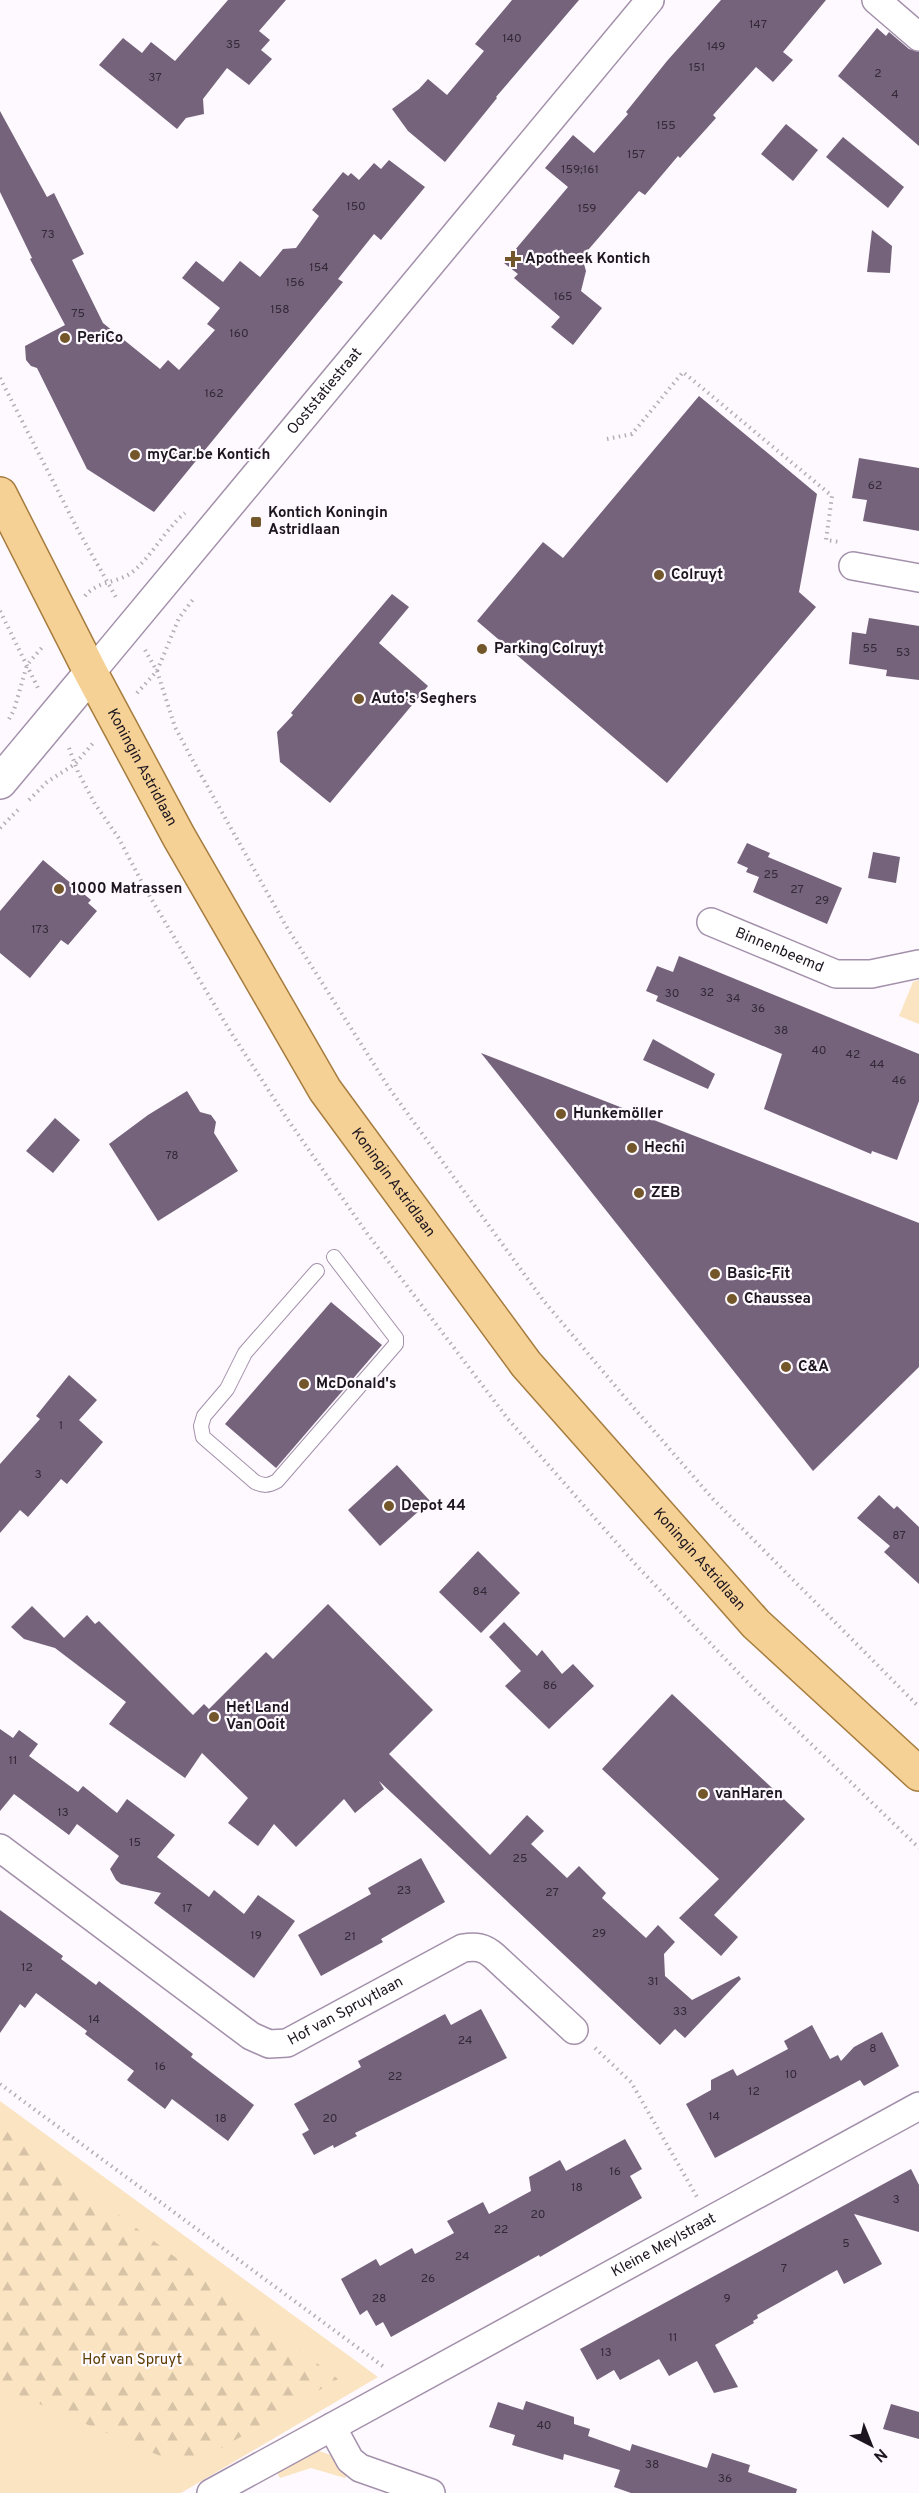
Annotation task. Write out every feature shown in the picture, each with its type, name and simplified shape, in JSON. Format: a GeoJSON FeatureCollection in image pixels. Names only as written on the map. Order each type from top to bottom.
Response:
{"type":"FeatureCollection","features":[{"type":"Feature","properties":{"kind":"main road","name":"Koningin Astridlaan"},"geometry":{"type":"LineString","coordinates":[[0,495],[90,673],[179,837],[325,1090],[526,1364],[756,1624],[919,1774]]}},
{"type":"Feature","properties":{"kind":"street","name":"Ooststatiestraat"},"geometry":{"type":"LineString","coordinates":[[0,782],[650,0]]}},
{"type":"Feature","properties":{"kind":"street"},"geometry":{"type":"LineString","coordinates":[[876,0],[919,37]]}},
{"type":"Feature","properties":{"kind":"street"},"geometry":{"type":"LineString","coordinates":[[857,567],[919,579]]}},
{"type":"Feature","properties":{"kind":"street","name":"Binnenbeemd"},"geometry":{"type":"LineString","coordinates":[[711,922],[836,974],[862,975],[919,964]]}},
{"type":"Feature","properties":{"kind":"street","name":"Hof van Spruytlaan"},"geometry":{"type":"LineString","coordinates":[[0,1848],[251,2036],[269,2044],[288,2043],[463,1948],[479,1946],[494,1956],[574,2030]]}},
{"type":"Feature","properties":{"kind":"street","name":"Kleine Meylstraat"},"geometry":{"type":"LineString","coordinates":[[332,2427],[919,2106]]}},
{"type":"Feature","properties":{"kind":"street"},"geometry":{"type":"LineString","coordinates":[[211,2493],[332,2427],[350,2460],[360,2468],[431,2493]]}},
{"type":"Feature","properties":{"kind":"lane"},"geometry":{"type":"LineString","coordinates":[[317,1271],[245,1353],[227,1389],[204,1416],[201,1426],[203,1437],[255,1482],[263,1486],[277,1482],[396,1344],[396,1338],[334,1257]]}},
{"type":"Feature","properties":{"kind":"path"},"geometry":{"type":"LineString","coordinates":[[607,439],[632,434],[683,372],[832,496],[826,540],[862,545],[857,567]]}},
{"type":"Feature","properties":{"kind":"path"},"geometry":{"type":"LineString","coordinates":[[0,378],[78,530],[157,671],[176,727],[192,759],[291,935],[389,1088],[529,1280],[627,1400],[713,1499],[919,1707]]}},
{"type":"Feature","properties":{"kind":"path"},"geometry":{"type":"LineString","coordinates":[[574,2030],[631,2082],[710,2219]]}},
{"type":"Feature","properties":{"kind":"path"},"geometry":{"type":"LineString","coordinates":[[0,2084],[409,2385]]}},
{"type":"Feature","properties":{"kind":"green space"},"geometry":{"type":"Polygon","coordinates":[[[919,980],[919,1024],[899,1016],[913,982],[919,980]]]}},
{"type":"Feature","properties":{"kind":"green space","name":"Hof van Spruyt"},"geometry":{"type":"Polygon","coordinates":[[[0,2101],[378,2377],[181,2493],[0,2493],[0,2101]]]}},
{"type":"Feature","properties":{"kind":"green space","name":"Hof van Spruyt"},"geometry":{"type":"Polygon","coordinates":[[[0,2126],[338,2379],[188,2468],[0,2387],[0,2126]]]}},
{"type":"Feature","properties":{"kind":"green space"},"geometry":{"type":"Polygon","coordinates":[[[317,2450],[333,2456],[347,2475],[345,2478],[311,2468],[280,2478],[275,2469],[317,2450]]]}},
{"type":"Feature","properties":{"kind":"building"},"geometry":{"type":"Polygon","coordinates":[[[228,0],[286,0],[259,31],[270,40],[261,50],[272,59],[249,85],[227,68],[203,99],[204,114],[186,118],[177,129],[99,65],[123,38],[142,53],[151,42],[175,61],[228,0]]]}},
{"type":"Feature","properties":{"kind":"building"},"geometry":{"type":"Polygon","coordinates":[[[512,0],[579,0],[496,97],[445,162],[408,131],[392,109],[419,89],[428,79],[447,95],[484,51],[475,44],[512,0]]]}},
{"type":"Feature","properties":{"kind":"building"},"geometry":{"type":"Polygon","coordinates":[[[721,0],[826,0],[783,52],[793,60],[773,82],[756,67],[713,115],[716,118],[680,158],[678,156],[645,195],[639,191],[582,257],[586,271],[581,291],[602,308],[573,345],[551,327],[560,317],[514,278],[518,274],[504,263],[568,187],[545,168],[573,135],[594,153],[628,114],[626,112],[667,61],[721,0]]]}},
{"type":"Feature","properties":{"kind":"building"},"geometry":{"type":"Polygon","coordinates":[[[877,28],[886,36],[889,32],[909,49],[919,52],[919,146],[838,76],[877,28]]]}},
{"type":"Feature","properties":{"kind":"building"},"geometry":{"type":"Polygon","coordinates":[[[0,111],[47,197],[54,193],[84,254],[72,260],[103,323],[160,369],[168,360],[179,370],[215,330],[207,324],[220,308],[182,278],[196,261],[223,282],[240,261],[260,277],[283,249],[296,248],[319,216],[312,210],[343,172],[348,176],[351,173],[359,180],[374,163],[381,169],[389,160],[425,187],[381,240],[374,234],[338,279],[343,282],[154,512],[87,469],[37,368],[31,366],[26,360],[25,346],[65,325],[30,259],[32,258],[0,192],[0,111]]]}},
{"type":"Feature","properties":{"kind":"building"},"geometry":{"type":"Polygon","coordinates":[[[786,124],[818,150],[793,181],[761,154],[786,124]]]}},
{"type":"Feature","properties":{"kind":"building"},"geometry":{"type":"Polygon","coordinates":[[[843,137],[904,187],[888,208],[826,157],[843,137]]]}},
{"type":"Feature","properties":{"kind":"building"},"geometry":{"type":"Polygon","coordinates":[[[872,230],[892,246],[890,273],[867,272],[872,230]]]}},
{"type":"Feature","properties":{"kind":"building","name":"Colruyt"},"geometry":{"type":"Polygon","coordinates":[[[699,396],[817,494],[799,592],[816,607],[667,783],[477,621],[543,542],[563,558],[699,396]]]}},
{"type":"Feature","properties":{"kind":"building"},"geometry":{"type":"Polygon","coordinates":[[[859,458],[919,468],[919,531],[863,521],[867,500],[852,498],[859,458]]]}},
{"type":"Feature","properties":{"kind":"building","name":"Auto's Seghers"},"geometry":{"type":"Polygon","coordinates":[[[392,594],[409,607],[379,643],[428,686],[330,803],[280,762],[277,732],[392,594]]]}},
{"type":"Feature","properties":{"kind":"building"},"geometry":{"type":"Polygon","coordinates":[[[869,618],[919,626],[919,680],[886,676],[887,670],[849,664],[852,632],[866,634],[869,618]]]}},
{"type":"Feature","properties":{"kind":"building"},"geometry":{"type":"Polygon","coordinates":[[[747,843],[770,853],[768,857],[842,888],[827,924],[753,892],[759,877],[746,872],[748,868],[737,863],[747,843]]]}},
{"type":"Feature","properties":{"kind":"building"},"geometry":{"type":"Polygon","coordinates":[[[873,852],[900,857],[896,883],[868,878],[873,852]]]}},
{"type":"Feature","properties":{"kind":"building"},"geometry":{"type":"Polygon","coordinates":[[[43,860],[91,900],[88,903],[97,911],[68,945],[61,940],[30,978],[0,953],[0,911],[43,860]]]}},
{"type":"Feature","properties":{"kind":"building"},"geometry":{"type":"Polygon","coordinates":[[[679,956],[919,1054],[919,1101],[897,1160],[872,1151],[871,1154],[764,1109],[782,1054],[656,1001],[658,996],[646,991],[657,966],[673,972],[679,956]]]}},
{"type":"Feature","properties":{"kind":"building"},"geometry":{"type":"Polygon","coordinates":[[[653,1039],[715,1074],[708,1089],[643,1060],[653,1039]]]}},
{"type":"Feature","properties":{"kind":"building"},"geometry":{"type":"Polygon","coordinates":[[[481,1053],[919,1223],[919,1367],[813,1471],[481,1053]]]}},
{"type":"Feature","properties":{"kind":"building"},"geometry":{"type":"Polygon","coordinates":[[[187,1091],[200,1112],[211,1115],[216,1122],[214,1133],[238,1171],[158,1221],[109,1144],[148,1115],[187,1091]]]}},
{"type":"Feature","properties":{"kind":"building"},"geometry":{"type":"Polygon","coordinates":[[[55,1118],[80,1140],[53,1173],[26,1151],[55,1118]]]}},
{"type":"Feature","properties":{"kind":"building","name":"McDonald's"},"geometry":{"type":"Polygon","coordinates":[[[331,1302],[382,1345],[276,1468],[225,1424],[331,1302]]]}},
{"type":"Feature","properties":{"kind":"building"},"geometry":{"type":"Polygon","coordinates":[[[69,1375],[97,1400],[79,1420],[103,1442],[67,1484],[61,1479],[28,1517],[20,1510],[0,1533],[0,1464],[40,1419],[36,1416],[69,1375]]]}},
{"type":"Feature","properties":{"kind":"building","name":"Depot 44"},"geometry":{"type":"Polygon","coordinates":[[[397,1465],[430,1501],[380,1546],[348,1510],[397,1465]]]}},
{"type":"Feature","properties":{"kind":"building"},"geometry":{"type":"Polygon","coordinates":[[[879,1495],[894,1509],[897,1506],[919,1527],[919,1584],[884,1552],[890,1546],[857,1518],[879,1495]]]}},
{"type":"Feature","properties":{"kind":"building"},"geometry":{"type":"Polygon","coordinates":[[[478,1551],[520,1593],[481,1633],[439,1592],[478,1551]]]}},
{"type":"Feature","properties":{"kind":"building"},"geometry":{"type":"Polygon","coordinates":[[[328,1604],[433,1710],[389,1754],[490,1855],[527,1815],[544,1831],[531,1844],[567,1878],[579,1866],[606,1893],[602,1898],[646,1938],[658,1925],[675,1942],[664,1954],[665,1976],[692,2000],[739,1976],[741,1979],[685,2038],[675,2029],[660,2045],[379,1781],[384,1789],[355,1813],[344,1799],[296,1847],[274,1824],[258,1846],[228,1823],[248,1798],[202,1753],[185,1778],[109,1724],[126,1702],[55,1648],[24,1639],[11,1627],[32,1606],[64,1638],[87,1615],[95,1624],[99,1621],[193,1715],[204,1704],[209,1709],[266,1652],[273,1659],[328,1604]]]}},
{"type":"Feature","properties":{"kind":"building"},"geometry":{"type":"Polygon","coordinates":[[[504,1622],[537,1656],[542,1650],[562,1674],[573,1664],[594,1686],[549,1729],[505,1686],[521,1671],[489,1637],[504,1622]]]}},
{"type":"Feature","properties":{"kind":"building","name":"vanHaren"},"geometry":{"type":"Polygon","coordinates":[[[672,1694],[805,1819],[714,1915],[738,1937],[721,1956],[679,1918],[719,1879],[602,1769],[672,1694]]]}},
{"type":"Feature","properties":{"kind":"building"},"geometry":{"type":"Polygon","coordinates":[[[0,1729],[13,1738],[19,1730],[38,1744],[29,1756],[78,1792],[83,1786],[117,1813],[127,1799],[175,1835],[157,1857],[209,1897],[214,1890],[244,1914],[258,1895],[295,1921],[254,1978],[154,1903],[161,1893],[121,1884],[116,1880],[110,1869],[119,1856],[77,1824],[69,1835],[14,1794],[0,1811],[0,1729]]]}},
{"type":"Feature","properties":{"kind":"building"},"geometry":{"type":"Polygon","coordinates":[[[421,1858],[445,1902],[381,1939],[383,1942],[321,1976],[298,1935],[371,1894],[368,1888],[421,1858]]]}},
{"type":"Feature","properties":{"kind":"building"},"geometry":{"type":"Polygon","coordinates":[[[0,1910],[63,1956],[61,1959],[96,1985],[99,1981],[193,2054],[191,2057],[254,2105],[228,2141],[172,2099],[165,2109],[127,2080],[134,2071],[85,2034],[87,2031],[36,1993],[25,2008],[20,2004],[0,2033],[0,1910]]]}},
{"type":"Feature","properties":{"kind":"building"},"geometry":{"type":"Polygon","coordinates":[[[481,2009],[507,2058],[355,2133],[357,2136],[334,2148],[333,2145],[314,2155],[302,2134],[309,2130],[294,2104],[361,2067],[358,2061],[445,2014],[451,2025],[481,2009]]]}},
{"type":"Feature","properties":{"kind":"building"},"geometry":{"type":"Polygon","coordinates":[[[812,2025],[830,2059],[838,2055],[841,2061],[854,2047],[882,2032],[899,2066],[864,2086],[860,2080],[715,2158],[686,2104],[711,2090],[711,2080],[733,2069],[737,2076],[788,2049],[784,2041],[812,2025]]]}},
{"type":"Feature","properties":{"kind":"building"},"geometry":{"type":"Polygon","coordinates":[[[625,2139],[642,2169],[630,2176],[642,2198],[540,2257],[539,2255],[391,2337],[383,2322],[376,2326],[367,2310],[360,2315],[341,2279],[376,2259],[380,2266],[412,2248],[415,2254],[454,2233],[447,2221],[483,2202],[489,2214],[531,2191],[529,2177],[560,2160],[566,2171],[625,2139]]]}},
{"type":"Feature","properties":{"kind":"building"},"geometry":{"type":"Polygon","coordinates":[[[911,2169],[919,2185],[919,2232],[854,2214],[882,2264],[844,2284],[837,2270],[757,2315],[758,2318],[753,2321],[754,2323],[715,2345],[738,2387],[714,2393],[697,2361],[669,2376],[659,2359],[620,2380],[614,2370],[597,2380],[580,2349],[911,2169]]]}},
{"type":"Feature","properties":{"kind":"building"},"geometry":{"type":"Polygon","coordinates":[[[526,2401],[574,2417],[574,2424],[590,2429],[588,2436],[630,2451],[632,2444],[707,2468],[712,2453],[750,2465],[748,2472],[797,2489],[796,2493],[631,2493],[614,2487],[620,2470],[564,2454],[563,2460],[512,2445],[515,2435],[489,2427],[498,2402],[523,2410],[526,2401]]]}},
{"type":"Feature","properties":{"kind":"building"},"geometry":{"type":"Polygon","coordinates":[[[891,2404],[919,2412],[919,2439],[883,2429],[891,2404]]]}},
{"type":"Feature","properties":{"kind":"place","name":"Apotheek Kontich"},"geometry":{"type":"Point","coordinates":[513,259]}},
{"type":"Feature","properties":{"kind":"place","name":"PeriCo"},"geometry":{"type":"Point","coordinates":[65,338]}},
{"type":"Feature","properties":{"kind":"place","name":"myCar.be Kontich"},"geometry":{"type":"Point","coordinates":[135,455]}},
{"type":"Feature","properties":{"kind":"place","name":"Kontich Koningin Astridlaan"},"geometry":{"type":"Point","coordinates":[256,522]}},
{"type":"Feature","properties":{"kind":"place","name":"Colruyt"},"geometry":{"type":"Point","coordinates":[659,575]}},
{"type":"Feature","properties":{"kind":"place","name":"Parking Colruyt"},"geometry":{"type":"Point","coordinates":[482,649]}},
{"type":"Feature","properties":{"kind":"place","name":"Auto's Seghers"},"geometry":{"type":"Point","coordinates":[359,699]}},
{"type":"Feature","properties":{"kind":"place","name":"1000 Matrassen"},"geometry":{"type":"Point","coordinates":[59,889]}},
{"type":"Feature","properties":{"kind":"place","name":"Hunkemöller"},"geometry":{"type":"Point","coordinates":[561,1114]}},
{"type":"Feature","properties":{"kind":"place","name":"Hechi"},"geometry":{"type":"Point","coordinates":[632,1148]}},
{"type":"Feature","properties":{"kind":"place","name":"ZEB"},"geometry":{"type":"Point","coordinates":[639,1193]}},
{"type":"Feature","properties":{"kind":"place","name":"Basic-Fit"},"geometry":{"type":"Point","coordinates":[715,1274]}},
{"type":"Feature","properties":{"kind":"place","name":"Chaussea"},"geometry":{"type":"Point","coordinates":[732,1299]}},
{"type":"Feature","properties":{"kind":"place","name":"C&A"},"geometry":{"type":"Point","coordinates":[786,1367]}},
{"type":"Feature","properties":{"kind":"place","name":"McDonald's"},"geometry":{"type":"Point","coordinates":[304,1384]}},
{"type":"Feature","properties":{"kind":"place","name":"Depot 44"},"geometry":{"type":"Point","coordinates":[389,1506]}},
{"type":"Feature","properties":{"kind":"place","name":"Het Land Van Ooit"},"geometry":{"type":"Point","coordinates":[214,1717]}},
{"type":"Feature","properties":{"kind":"place","name":"vanHaren"},"geometry":{"type":"Point","coordinates":[703,1794]}}]}
